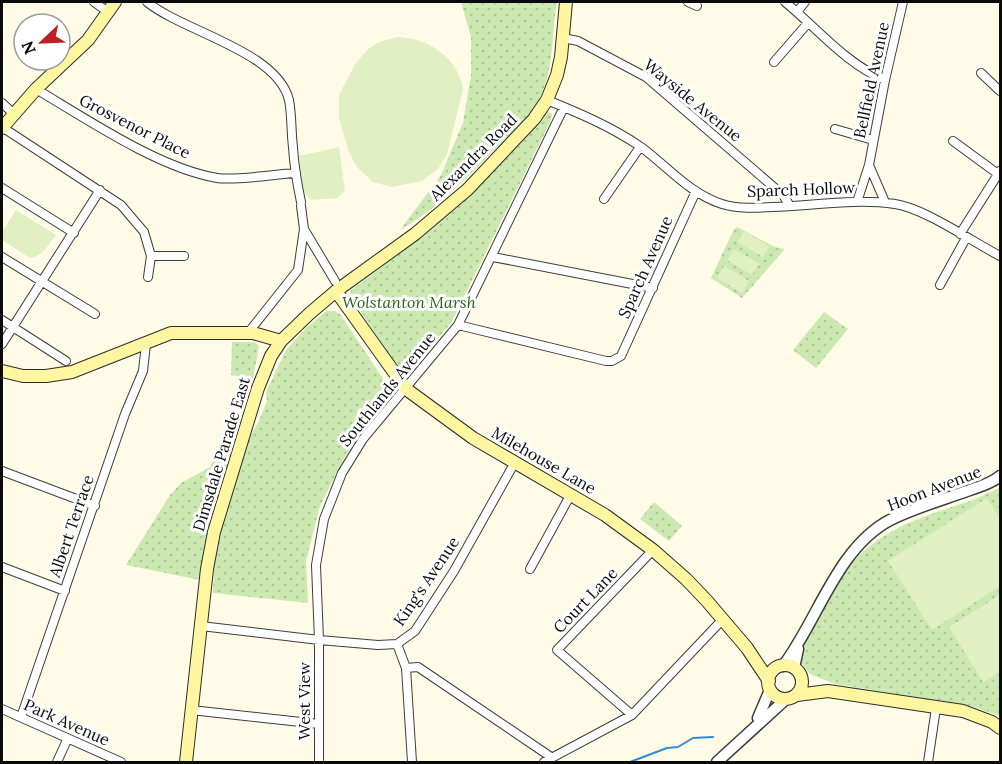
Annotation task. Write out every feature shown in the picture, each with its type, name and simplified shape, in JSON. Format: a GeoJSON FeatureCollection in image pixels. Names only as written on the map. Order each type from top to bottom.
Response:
{"type":"FeatureCollection","features":[{"type":"Feature","properties":{"kind":"main road","name":"Alexandra Road"},"geometry":{"type":"LineString","coordinates":[[335,286],[415,234],[468,189],[534,119],[547,100],[557,75],[566,2]]}},
{"type":"Feature","properties":{"kind":"main road"},"geometry":{"type":"LineString","coordinates":[[2,128],[36,89],[88,40],[111,7]]}},
{"type":"Feature","properties":{"kind":"main road","name":"Dimsdale Parade East"},"geometry":{"type":"LineString","coordinates":[[186,762],[209,560],[222,499],[258,388],[271,356],[281,341],[335,286]]}},
{"type":"Feature","properties":{"kind":"main road","name":"Milehouse Lane"},"geometry":{"type":"LineString","coordinates":[[335,286],[406,389],[457,428],[606,515],[653,550],[686,579],[723,619],[747,648],[769,685]]}},
{"type":"Feature","properties":{"kind":"main road"},"geometry":{"type":"LineString","coordinates":[[2,371],[23,376],[46,376],[72,372],[171,333],[248,333],[281,341]]}},
{"type":"Feature","properties":{"kind":"main road","name":"Milehouse Lane"},"geometry":{"type":"LineString","coordinates":[[747,648],[828,691],[963,711],[992,722],[1000,728]]}},
{"type":"Feature","properties":{"kind":"main road"},"geometry":{"type":"LineString","coordinates":[[789,669],[802,686],[791,697],[777,697],[769,685],[772,671],[789,669]]}},
{"type":"Feature","properties":{"kind":"main road","name":"Milehouse Lane"},"geometry":{"type":"LineString","coordinates":[[791,697],[828,691]]}},
{"type":"Feature","properties":{"kind":"street"},"geometry":{"type":"LineString","coordinates":[[94,2],[111,7]]}},
{"type":"Feature","properties":{"kind":"street"},"geometry":{"type":"LineString","coordinates":[[147,2],[178,21],[258,60],[279,82],[288,99],[304,229],[298,270],[248,333]]}},
{"type":"Feature","properties":{"kind":"street"},"geometry":{"type":"LineString","coordinates":[[688,2],[697,6]]}},
{"type":"Feature","properties":{"kind":"street"},"geometry":{"type":"LineString","coordinates":[[785,2],[869,74],[885,80]]}},
{"type":"Feature","properties":{"kind":"street"},"geometry":{"type":"LineString","coordinates":[[797,12],[805,2]]}},
{"type":"Feature","properties":{"kind":"street","name":"Bellfield Avenue"},"geometry":{"type":"LineString","coordinates":[[857,202],[869,165],[903,2]]}},
{"type":"Feature","properties":{"kind":"street"},"geometry":{"type":"LineString","coordinates":[[774,62],[808,23]]}},
{"type":"Feature","properties":{"kind":"street","name":"Wayside Avenue"},"geometry":{"type":"LineString","coordinates":[[563,38],[578,41],[646,77],[783,195],[790,206]]}},
{"type":"Feature","properties":{"kind":"street"},"geometry":{"type":"LineString","coordinates":[[981,72],[1000,91]]}},
{"type":"Feature","properties":{"kind":"street","name":"Grosvenor Place"},"geometry":{"type":"LineString","coordinates":[[36,89],[180,168],[220,178],[296,173]]}},
{"type":"Feature","properties":{"kind":"street","name":"Sparch Hollow"},"geometry":{"type":"LineString","coordinates":[[547,100],[606,126],[640,147],[696,191],[725,205],[748,208],[885,202],[914,209],[1000,256]]}},
{"type":"Feature","properties":{"kind":"street"},"geometry":{"type":"LineString","coordinates":[[2,103],[14,114]]}},
{"type":"Feature","properties":{"kind":"street","name":"Southlands Avenue"},"geometry":{"type":"LineString","coordinates":[[319,640],[316,565],[324,519],[342,473],[363,439],[458,325],[564,107]]}},
{"type":"Feature","properties":{"kind":"street"},"geometry":{"type":"LineString","coordinates":[[2,128],[121,205],[144,232],[151,256],[148,277]]}},
{"type":"Feature","properties":{"kind":"street"},"geometry":{"type":"LineString","coordinates":[[835,129],[873,140]]}},
{"type":"Feature","properties":{"kind":"street"},"geometry":{"type":"LineString","coordinates":[[940,285],[963,236],[999,172],[953,141]]}},
{"type":"Feature","properties":{"kind":"street"},"geometry":{"type":"LineString","coordinates":[[604,199],[640,147]]}},
{"type":"Feature","properties":{"kind":"street"},"geometry":{"type":"LineString","coordinates":[[869,165],[885,202]]}},
{"type":"Feature","properties":{"kind":"street"},"geometry":{"type":"LineString","coordinates":[[2,188],[74,233]]}},
{"type":"Feature","properties":{"kind":"street"},"geometry":{"type":"LineString","coordinates":[[2,344],[100,190]]}},
{"type":"Feature","properties":{"kind":"street","name":"Sparch Avenue"},"geometry":{"type":"LineString","coordinates":[[458,325],[606,361],[612,361],[621,356],[696,191]]}},
{"type":"Feature","properties":{"kind":"street"},"geometry":{"type":"LineString","coordinates":[[304,229],[335,286]]}},
{"type":"Feature","properties":{"kind":"street"},"geometry":{"type":"LineString","coordinates":[[151,256],[184,256]]}},
{"type":"Feature","properties":{"kind":"street"},"geometry":{"type":"LineString","coordinates":[[2,257],[95,314]]}},
{"type":"Feature","properties":{"kind":"street"},"geometry":{"type":"LineString","coordinates":[[493,257],[653,288]]}},
{"type":"Feature","properties":{"kind":"street"},"geometry":{"type":"LineString","coordinates":[[2,320],[66,361]]}},
{"type":"Feature","properties":{"kind":"street","name":"Albert Terrace"},"geometry":{"type":"LineString","coordinates":[[21,717],[125,414],[143,371],[147,344]]}},
{"type":"Feature","properties":{"kind":"street","name":"King's Avenue"},"geometry":{"type":"LineString","coordinates":[[201,626],[319,640],[378,645],[397,644],[415,631],[454,571],[515,462]]}},
{"type":"Feature","properties":{"kind":"street"},"geometry":{"type":"LineString","coordinates":[[2,471],[95,506]]}},
{"type":"Feature","properties":{"kind":"street","name":"Hoon Avenue"},"geometry":{"type":"LineString","coordinates":[[789,669],[798,645],[842,567],[858,545],[890,520],[976,488],[1000,476]]}},
{"type":"Feature","properties":{"kind":"street"},"geometry":{"type":"LineString","coordinates":[[530,569],[571,494]]}},
{"type":"Feature","properties":{"kind":"street","name":"Court Lane"},"geometry":{"type":"LineString","coordinates":[[632,715],[557,650],[653,550]]}},
{"type":"Feature","properties":{"kind":"street"},"geometry":{"type":"LineString","coordinates":[[2,567],[65,591]]}},
{"type":"Feature","properties":{"kind":"street"},"geometry":{"type":"LineString","coordinates":[[406,668],[418,667],[548,760],[632,715],[723,619]]}},
{"type":"Feature","properties":{"kind":"street","name":"West View"},"geometry":{"type":"LineString","coordinates":[[319,640],[319,762]]}},
{"type":"Feature","properties":{"kind":"street"},"geometry":{"type":"LineString","coordinates":[[397,644],[406,668],[412,762]]}},
{"type":"Feature","properties":{"kind":"street"},"geometry":{"type":"LineString","coordinates":[[754,726],[769,685]]}},
{"type":"Feature","properties":{"kind":"street"},"geometry":{"type":"LineString","coordinates":[[717,762],[754,726],[791,697]]}},
{"type":"Feature","properties":{"kind":"street"},"geometry":{"type":"LineString","coordinates":[[928,762],[936,708]]}},
{"type":"Feature","properties":{"kind":"street","name":"Park Avenue"},"geometry":{"type":"LineString","coordinates":[[2,709],[67,740],[121,762]]}},
{"type":"Feature","properties":{"kind":"street"},"geometry":{"type":"LineString","coordinates":[[191,710],[320,724]]}},
{"type":"Feature","properties":{"kind":"street"},"geometry":{"type":"LineString","coordinates":[[57,762],[67,740]]}},
{"type":"Feature","properties":{"kind":"green space"},"geometry":{"type":"Polygon","coordinates":[[[461,2],[557,2],[547,77],[538,101],[520,125],[452,192],[414,222],[400,230],[441,175],[463,123],[471,75],[471,37],[461,2]]]}},
{"type":"Feature","properties":{"kind":"green space"},"geometry":{"type":"Polygon","coordinates":[[[398,37],[420,41],[440,51],[455,68],[463,89],[447,154],[438,169],[422,181],[392,187],[373,182],[357,167],[349,153],[339,118],[339,95],[355,64],[368,49],[379,42],[398,37]]]}},
{"type":"Feature","properties":{"kind":"green space","name":"Wolstanton Marsh"},"geometry":{"type":"Polygon","coordinates":[[[547,111],[552,114],[551,120],[451,323],[408,372],[401,372],[350,296],[351,290],[455,207],[504,161],[547,111]]]}},
{"type":"Feature","properties":{"kind":"green space"},"geometry":{"type":"Polygon","coordinates":[[[339,147],[345,191],[337,198],[311,200],[302,185],[299,156],[339,147]]]}},
{"type":"Feature","properties":{"kind":"green space"},"geometry":{"type":"Polygon","coordinates":[[[16,210],[56,235],[35,257],[30,258],[2,240],[2,232],[16,210]]]}},
{"type":"Feature","properties":{"kind":"green space"},"geometry":{"type":"Polygon","coordinates":[[[737,227],[775,247],[785,249],[742,298],[711,278],[737,227]]]}},
{"type":"Feature","properties":{"kind":"green space"},"geometry":{"type":"Polygon","coordinates":[[[744,231],[769,246],[763,257],[737,242],[744,231]]]}},
{"type":"Feature","properties":{"kind":"green space"},"geometry":{"type":"Polygon","coordinates":[[[734,249],[759,263],[752,275],[727,260],[734,249]]]}},
{"type":"Feature","properties":{"kind":"green space"},"geometry":{"type":"Polygon","coordinates":[[[724,266],[749,281],[742,293],[717,278],[724,266]]]}},
{"type":"Feature","properties":{"kind":"green space"},"geometry":{"type":"Polygon","coordinates":[[[326,311],[335,311],[340,314],[392,392],[346,455],[320,506],[306,561],[308,603],[213,593],[215,547],[245,445],[267,401],[266,392],[286,350],[326,311]]]}},
{"type":"Feature","properties":{"kind":"green space"},"geometry":{"type":"Polygon","coordinates":[[[824,312],[848,329],[816,368],[793,350],[824,312]]]}},
{"type":"Feature","properties":{"kind":"green space"},"geometry":{"type":"Polygon","coordinates":[[[232,342],[255,342],[259,346],[253,379],[231,375],[232,342]]]}},
{"type":"Feature","properties":{"kind":"green space"},"geometry":{"type":"Polygon","coordinates":[[[222,442],[233,445],[233,449],[207,534],[200,580],[126,565],[170,495],[181,483],[210,467],[222,442]]]}},
{"type":"Feature","properties":{"kind":"green space"},"geometry":{"type":"Polygon","coordinates":[[[1000,487],[1000,716],[971,706],[835,684],[810,674],[800,661],[801,648],[836,585],[861,554],[877,540],[898,528],[1000,487]]]}},
{"type":"Feature","properties":{"kind":"green space"},"geometry":{"type":"Polygon","coordinates":[[[987,498],[1000,519],[1000,586],[932,630],[888,561],[987,498]]]}},
{"type":"Feature","properties":{"kind":"green space"},"geometry":{"type":"Polygon","coordinates":[[[654,502],[682,526],[669,541],[640,519],[654,502]]]}},
{"type":"Feature","properties":{"kind":"green space"},"geometry":{"type":"Polygon","coordinates":[[[1000,595],[1000,672],[983,682],[949,627],[1000,595]]]}},
{"type":"Feature","properties":{"kind":"waterway"},"geometry":{"type":"LineString","coordinates":[[630,762],[667,748],[678,747],[693,738],[713,737]]}}]}
